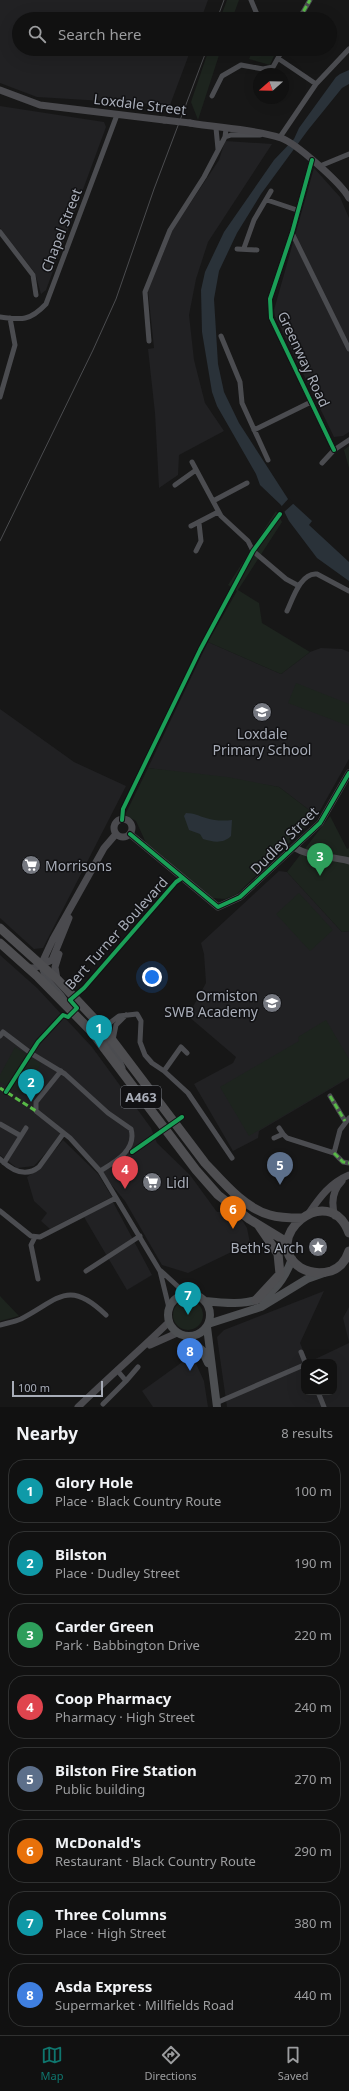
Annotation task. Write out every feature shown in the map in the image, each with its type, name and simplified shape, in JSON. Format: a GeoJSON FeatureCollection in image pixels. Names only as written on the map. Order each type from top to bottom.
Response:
{"type":"FeatureCollection","features":[{"type":"Feature","properties":{"kind":"highway","name":"A463"},"geometry":{"type":"LineString","coordinates":[[0,928],[58,980],[103,1028],[205,1163],[227,1186],[246,1202],[269,1215],[305,1216],[323,1212],[342,1220]]}},
{"type":"Feature","properties":{"kind":"highway","name":"A463"},"geometry":{"type":"LineString","coordinates":[[0,943],[69,1008],[113,1055],[125,1075],[200,1175],[228,1204],[282,1239],[290,1256],[296,1264],[306,1270],[324,1273]]}},
{"type":"Feature","properties":{"kind":"highway"},"geometry":{"type":"LineString","coordinates":[[290,1256],[288,1245],[291,1230],[305,1216]]}},
{"type":"Feature","properties":{"kind":"highway"},"geometry":{"type":"LineString","coordinates":[[342,1220],[349,1233]]}},
{"type":"Feature","properties":{"kind":"highway"},"geometry":{"type":"LineString","coordinates":[[256,1300],[280,1274],[280,1263],[274,1246],[257,1224]]}},
{"type":"Feature","properties":{"kind":"highway"},"geometry":{"type":"LineString","coordinates":[[324,1273],[338,1267],[348,1254]]}},
{"type":"Feature","properties":{"kind":"main road"},"geometry":{"type":"LineString","coordinates":[[213,1377],[205,1355],[186,1337],[177,1333],[169,1322],[169,1308],[175,1300],[186,1294],[196,1295],[205,1301],[233,1304],[244,1304],[256,1300],[272,1292],[282,1282],[290,1256]]}},
{"type":"Feature","properties":{"kind":"main road"},"geometry":{"type":"LineString","coordinates":[[186,1337],[197,1335],[208,1326],[261,1307],[307,1279],[324,1273]]}},
{"type":"Feature","properties":{"kind":"main road"},"geometry":{"type":"LineString","coordinates":[[205,1301],[210,1312],[208,1326],[216,1405]]}},
{"type":"Feature","properties":{"kind":"street"},"geometry":{"type":"LineString","coordinates":[[251,0],[256,12]]}},
{"type":"Feature","properties":{"kind":"street"},"geometry":{"type":"LineString","coordinates":[[303,12],[310,0]]}},
{"type":"Feature","properties":{"kind":"street"},"geometry":{"type":"LineString","coordinates":[[349,48],[316,84],[280,137],[285,139],[320,166],[344,188],[349,198]]}},
{"type":"Feature","properties":{"kind":"street"},"geometry":{"type":"LineString","coordinates":[[212,96],[222,76],[226,73],[241,65],[268,69],[273,67],[280,56]]}},
{"type":"Feature","properties":{"kind":"street"},"geometry":{"type":"LineString","coordinates":[[279,59],[316,84]]}},
{"type":"Feature","properties":{"kind":"street","name":"Loxdale Street"},"geometry":{"type":"LineString","coordinates":[[0,90],[32,104],[190,123],[216,128],[225,133],[280,137]]}},
{"type":"Feature","properties":{"kind":"street","name":"Chapel Street"},"geometry":{"type":"LineString","coordinates":[[0,317],[33,317],[46,304],[117,115]]}},
{"type":"Feature","properties":{"kind":"street"},"geometry":{"type":"LineString","coordinates":[[216,128],[218,150]]}},
{"type":"Feature","properties":{"kind":"street"},"geometry":{"type":"LineString","coordinates":[[149,341],[145,292],[170,230],[204,178],[225,133]]}},
{"type":"Feature","properties":{"kind":"street"},"geometry":{"type":"LineString","coordinates":[[320,166],[349,154]]}},
{"type":"Feature","properties":{"kind":"street","name":"Greenway Road"},"geometry":{"type":"LineString","coordinates":[[312,160],[297,210],[292,233],[270,299],[269,309],[271,318],[334,450]]}},
{"type":"Feature","properties":{"kind":"street"},"geometry":{"type":"LineString","coordinates":[[244,248],[254,220],[271,191]]}},
{"type":"Feature","properties":{"kind":"street"},"geometry":{"type":"LineString","coordinates":[[267,200],[297,210]]}},
{"type":"Feature","properties":{"kind":"street"},"geometry":{"type":"LineString","coordinates":[[0,232],[33,275],[36,295]]}},
{"type":"Feature","properties":{"kind":"street"},"geometry":{"type":"LineString","coordinates":[[292,233],[349,349]]}},
{"type":"Feature","properties":{"kind":"street"},"geometry":{"type":"LineString","coordinates":[[237,249],[244,248],[257,250]]}},
{"type":"Feature","properties":{"kind":"street"},"geometry":{"type":"LineString","coordinates":[[0,397],[15,345],[10,318]]}},
{"type":"Feature","properties":{"kind":"street"},"geometry":{"type":"LineString","coordinates":[[221,336],[240,382],[242,403],[268,460]]}},
{"type":"Feature","properties":{"kind":"street"},"geometry":{"type":"LineString","coordinates":[[254,430],[312,402]]}},
{"type":"Feature","properties":{"kind":"street"},"geometry":{"type":"LineString","coordinates":[[322,462],[334,450],[349,440]]}},
{"type":"Feature","properties":{"kind":"street"},"geometry":{"type":"LineString","coordinates":[[192,462],[218,512],[248,542],[253,550],[286,579],[299,586]]}},
{"type":"Feature","properties":{"kind":"street"},"geometry":{"type":"LineString","coordinates":[[175,485],[196,470]]}},
{"type":"Feature","properties":{"kind":"street"},"geometry":{"type":"LineString","coordinates":[[212,501],[243,483]]}},
{"type":"Feature","properties":{"kind":"street"},"geometry":{"type":"LineString","coordinates":[[191,526],[218,512]]}},
{"type":"Feature","properties":{"kind":"street"},"geometry":{"type":"LineString","coordinates":[[196,550],[201,541],[199,523]]}},
{"type":"Feature","properties":{"kind":"street"},"geometry":{"type":"LineString","coordinates":[[287,610],[299,586],[309,575],[313,573],[318,574],[349,591]]}},
{"type":"Feature","properties":{"kind":"street","name":"Dudley Street"},"geometry":{"type":"LineString","coordinates":[[130,834],[218,907],[240,897],[324,818],[349,773]]}},
{"type":"Feature","properties":{"kind":"street"},"geometry":{"type":"LineString","coordinates":[[122,820],[130,824],[130,834],[121,837],[116,834],[114,830],[115,824],[122,820]]}},
{"type":"Feature","properties":{"kind":"street"},"geometry":{"type":"LineString","coordinates":[[27,968],[34,968],[52,960],[77,899],[104,848],[116,834]]}},
{"type":"Feature","properties":{"kind":"street"},"geometry":{"type":"LineString","coordinates":[[294,847],[300,852],[335,856],[349,861]]}},
{"type":"Feature","properties":{"kind":"street"},"geometry":{"type":"LineString","coordinates":[[58,980],[55,966],[77,899]]}},
{"type":"Feature","properties":{"kind":"street"},"geometry":{"type":"LineString","coordinates":[[41,965],[43,974],[64,995],[69,1008]]}},
{"type":"Feature","properties":{"kind":"street"},"geometry":{"type":"LineString","coordinates":[[113,1055],[102,1037],[103,1028],[119,1016],[137,1014],[140,1018],[141,1048],[148,1060],[164,1071],[188,1093],[232,1158]]}},
{"type":"Feature","properties":{"kind":"street"},"geometry":{"type":"LineString","coordinates":[[113,1055],[113,1040],[116,1025],[127,1015]]}},
{"type":"Feature","properties":{"kind":"street"},"geometry":{"type":"LineString","coordinates":[[1,1032],[32,1054],[61,1071],[108,1112],[131,1129],[132,1140],[127,1150],[116,1162],[100,1171]]}},
{"type":"Feature","properties":{"kind":"street"},"geometry":{"type":"LineString","coordinates":[[164,1071],[182,1047],[187,1053]]}},
{"type":"Feature","properties":{"kind":"street"},"geometry":{"type":"LineString","coordinates":[[61,1071],[36,1102],[36,1111],[80,1148],[100,1171],[160,1271],[169,1308]]}},
{"type":"Feature","properties":{"kind":"street"},"geometry":{"type":"LineString","coordinates":[[330,1096],[347,1120],[340,1130],[334,1153]]}},
{"type":"Feature","properties":{"kind":"street"},"geometry":{"type":"LineString","coordinates":[[0,1124],[21,1136]]}},
{"type":"Feature","properties":{"kind":"street"},"geometry":{"type":"LineString","coordinates":[[26,1128],[2,1161],[17,1171],[25,1173],[33,1171],[39,1167],[63,1134]]}},
{"type":"Feature","properties":{"kind":"street"},"geometry":{"type":"LineString","coordinates":[[279,1128],[287,1138],[334,1153],[343,1162],[349,1163]]}},
{"type":"Feature","properties":{"kind":"street"},"geometry":{"type":"LineString","coordinates":[[274,1138],[283,1134]]}},
{"type":"Feature","properties":{"kind":"street"},"geometry":{"type":"LineString","coordinates":[[305,1216],[327,1190],[340,1178],[347,1176]]}},
{"type":"Feature","properties":{"kind":"street"},"geometry":{"type":"LineString","coordinates":[[342,1220],[333,1208],[334,1193],[347,1176]]}},
{"type":"Feature","properties":{"kind":"street"},"geometry":{"type":"LineString","coordinates":[[0,1211],[31,1236],[40,1237],[116,1198]]}},
{"type":"Feature","properties":{"kind":"street"},"geometry":{"type":"LineString","coordinates":[[86,1271],[140,1236]]}},
{"type":"Feature","properties":{"kind":"street"},"geometry":{"type":"LineString","coordinates":[[35,1237],[31,1245],[38,1279]]}},
{"type":"Feature","properties":{"kind":"street"},"geometry":{"type":"LineString","coordinates":[[160,1271],[186,1294]]}},
{"type":"Feature","properties":{"kind":"street"},"geometry":{"type":"LineString","coordinates":[[0,1325],[20,1319],[56,1297],[67,1294],[73,1294],[94,1303],[106,1315]]}},
{"type":"Feature","properties":{"kind":"street"},"geometry":{"type":"LineString","coordinates":[[78,1407],[117,1370],[144,1348],[169,1322]]}},
{"type":"Feature","properties":{"kind":"street"},"geometry":{"type":"LineString","coordinates":[[144,1348],[177,1333]]}},
{"type":"Feature","properties":{"kind":"street"},"geometry":{"type":"LineString","coordinates":[[301,1352],[304,1359]]}},
{"type":"Feature","properties":{"kind":"street"},"geometry":{"type":"LineString","coordinates":[[216,1405],[301,1366]]}},
{"type":"Feature","properties":{"kind":"street"},"geometry":{"type":"LineString","coordinates":[[103,1404],[138,1367]]}},
{"type":"Feature","properties":{"kind":"street"},"geometry":{"type":"LineString","coordinates":[[117,1370],[126,1381]]}},
{"type":"Feature","properties":{"kind":"street"},"geometry":{"type":"LineString","coordinates":[[319,1395],[324,1407]]}},
{"type":"Feature","properties":{"kind":"shaded area"},"geometry":{"type":"Polygon","coordinates":[[[0,0],[208,0],[204,12],[12,12],[12,56],[188,56],[170,105],[37,97],[0,83],[0,0]]]}},
{"type":"Feature","properties":{"kind":"shaded area"},"geometry":{"type":"Polygon","coordinates":[[[227,0],[239,0],[235,12],[223,12],[227,0]]]}},
{"type":"Feature","properties":{"kind":"shaded area"},"geometry":{"type":"Polygon","coordinates":[[[207,56],[219,56],[198,120],[191,102],[207,56]]]}},
{"type":"Feature","properties":{"kind":"shaded area"},"geometry":{"type":"Polygon","coordinates":[[[250,56],[274,56],[270,65],[249,59],[250,56]]]}},
{"type":"Feature","properties":{"kind":"shaded area"},"geometry":{"type":"Polygon","coordinates":[[[349,70],[349,84],[342,88],[308,130],[261,194],[237,233],[219,271],[214,299],[218,364],[224,392],[239,423],[288,499],[312,521],[309,525],[349,562],[349,581],[317,558],[289,521],[281,505],[260,485],[256,474],[217,406],[212,392],[202,332],[201,290],[205,272],[224,232],[274,160],[294,139],[299,128],[336,77],[349,70]]]}},
{"type":"Feature","properties":{"kind":"shaded area"},"geometry":{"type":"Polygon","coordinates":[[[0,106],[104,122],[106,127],[46,290],[41,294],[35,273],[0,228],[0,106]]]}},
{"type":"Feature","properties":{"kind":"shaded area"},"geometry":{"type":"Polygon","coordinates":[[[225,141],[272,144],[208,242],[196,279],[189,315],[194,360],[205,403],[224,431],[179,455],[178,475],[159,488],[155,413],[148,349],[154,348],[148,291],[173,229],[219,160],[225,141]]]}},
{"type":"Feature","properties":{"kind":"shaded area"},"geometry":{"type":"Polygon","coordinates":[[[314,168],[340,197],[349,218],[349,432],[343,436],[334,437],[275,316],[274,310],[314,168]]]}},
{"type":"Feature","properties":{"kind":"shaded area"},"geometry":{"type":"Polygon","coordinates":[[[349,446],[349,468],[344,450],[349,446]]]}},
{"type":"Feature","properties":{"kind":"shaded area"},"geometry":{"type":"Polygon","coordinates":[[[276,511],[282,522],[238,590],[259,603],[262,623],[310,652],[281,674],[208,642],[237,591],[228,585],[276,511]]]}},
{"type":"Feature","properties":{"kind":"shaded area","name":"Loxdale Primary School"},"geometry":{"type":"Polygon","coordinates":[[[208,642],[281,674],[310,652],[321,648],[342,649],[349,652],[349,759],[317,816],[279,787],[148,768],[208,642]]]}},
{"type":"Feature","properties":{"kind":"shaded area"},"geometry":{"type":"Polygon","coordinates":[[[296,683],[349,704],[349,726],[288,703],[296,683]]]}},
{"type":"Feature","properties":{"kind":"shaded area"},"geometry":{"type":"Polygon","coordinates":[[[0,709],[74,762],[126,786],[43,948],[34,949],[0,918],[0,709]]]}},
{"type":"Feature","properties":{"kind":"shaded area"},"geometry":{"type":"Polygon","coordinates":[[[148,768],[227,777],[279,787],[317,816],[237,894],[225,899],[212,898],[147,845],[136,821],[125,815],[148,768]]]}},
{"type":"Feature","properties":{"kind":"shaded area"},"geometry":{"type":"Polygon","coordinates":[[[186,813],[213,820],[232,820],[231,836],[228,839],[221,841],[203,839],[200,834],[189,830],[184,816],[186,813]]]}},
{"type":"Feature","properties":{"kind":"shaded area"},"geometry":{"type":"Polygon","coordinates":[[[330,816],[347,849],[349,848],[349,931],[342,932],[287,872],[330,816]]]}},
{"type":"Feature","properties":{"kind":"shaded area","name":"Ormiston SWB Academy"},"geometry":{"type":"Polygon","coordinates":[[[279,871],[287,872],[342,932],[349,931],[349,1078],[259,1131],[258,1138],[233,1151],[194,1084],[233,1063],[236,1057],[188,1016],[206,983],[204,954],[201,943],[279,871]]]}},
{"type":"Feature","properties":{"kind":"shaded area"},"geometry":{"type":"Polygon","coordinates":[[[299,893],[333,930],[310,951],[276,914],[299,893]]]}},
{"type":"Feature","properties":{"kind":"shaded area"},"geometry":{"type":"Polygon","coordinates":[[[0,955],[37,988],[92,1047],[151,1128],[157,1143],[190,1175],[217,1212],[226,1212],[242,1220],[247,1228],[250,1243],[188,1273],[162,1265],[125,1201],[100,1171],[63,1134],[34,1166],[17,1168],[0,1155],[0,955]]]}},
{"type":"Feature","properties":{"kind":"shaded area"},"geometry":{"type":"Polygon","coordinates":[[[326,1020],[349,1059],[349,1077],[249,1136],[220,1087],[299,1041],[298,1037],[326,1020]]]}},
{"type":"Feature","properties":{"kind":"shaded area"},"geometry":{"type":"Polygon","coordinates":[[[15,1047],[41,1064],[22,1095],[0,1082],[0,1075],[15,1047]]]}},
{"type":"Feature","properties":{"kind":"shaded area"},"geometry":{"type":"Polygon","coordinates":[[[63,1140],[98,1174],[112,1197],[50,1229],[41,1221],[47,1213],[34,1201],[27,1177],[40,1168],[63,1140]]]}},
{"type":"Feature","properties":{"kind":"shaded area"},"geometry":{"type":"Polygon","coordinates":[[[113,1202],[152,1275],[127,1290],[84,1217],[113,1202]]]}},
{"type":"Feature","properties":{"kind":"shaded area"},"geometry":{"type":"Polygon","coordinates":[[[324,1291],[300,1343],[307,1359],[301,1359],[301,1395],[337,1395],[337,1359],[315,1359],[349,1343],[349,1407],[227,1407],[217,1337],[224,1330],[324,1291]]]}},
{"type":"Feature","properties":{"kind":"shaded area"},"geometry":{"type":"Polygon","coordinates":[[[0,1296],[19,1316],[0,1321],[0,1296]]]}},
{"type":"Feature","properties":{"kind":"shaded area"},"geometry":{"type":"Polygon","coordinates":[[[188,1300],[199,1304],[203,1315],[199,1326],[188,1330],[177,1326],[173,1315],[177,1304],[188,1300]]]}},
{"type":"Feature","properties":{"kind":"shaded area"},"geometry":{"type":"Polygon","coordinates":[[[349,1307],[349,1342],[343,1318],[349,1307]]]}},
{"type":"Feature","properties":{"kind":"shaded area"},"geometry":{"type":"Polygon","coordinates":[[[192,1355],[204,1381],[208,1407],[153,1407],[142,1391],[192,1355]]]}},
{"type":"Feature","properties":{"kind":"pier"},"geometry":{"type":"Polygon","coordinates":[[[289,498],[294,503],[283,513],[280,508],[289,498]]]}},
{"type":"Feature","properties":{"kind":"tram line"},"geometry":{"type":"LineString","coordinates":[[220,12],[224,0]]}},
{"type":"Feature","properties":{"kind":"tram line"},"geometry":{"type":"LineString","coordinates":[[0,541],[93,350],[116,299],[154,189],[204,56]]}},
{"type":"Feature","properties":{"kind":"marked path"},"geometry":{"type":"LineString","coordinates":[[303,12],[310,0]]}},
{"type":"Feature","properties":{"kind":"marked path"},"geometry":{"type":"LineString","coordinates":[[0,1088],[36,1111]]}},
{"type":"Feature","properties":{"kind":"marked path"},"geometry":{"type":"LineString","coordinates":[[330,1096],[345,1121]]}},
{"type":"Feature","properties":{"kind":"marked path"},"geometry":{"type":"LineString","coordinates":[[334,1153],[343,1162],[349,1163]]}},
{"type":"Feature","properties":{"kind":"cycle path"},"geometry":{"type":"LineString","coordinates":[[312,160],[292,233],[270,299],[271,318],[334,450]]}},
{"type":"Feature","properties":{"kind":"cycle path"},"geometry":{"type":"LineString","coordinates":[[122,820],[123,809],[200,650],[253,551],[280,514]]}},
{"type":"Feature","properties":{"kind":"cycle path"},"geometry":{"type":"LineString","coordinates":[[130,834],[218,907],[240,897],[320,823],[349,773]]}},
{"type":"Feature","properties":{"kind":"cycle path","name":"Bert Turner Boulevard"},"geometry":{"type":"LineString","coordinates":[[6,1092],[38,1042],[63,1015],[68,1017],[77,1008],[70,1000],[84,988],[176,882],[182,878]]}},
{"type":"Feature","properties":{"kind":"cycle path"},"geometry":{"type":"LineString","coordinates":[[132,1152],[182,1117]]}},
{"type":"Feature","properties":{"kind":"place","name":"Loxdale Primary School"},"geometry":{"type":"Point","coordinates":[262,712]}},
{"type":"Feature","properties":{"kind":"place","name":"Morrisons"},"geometry":{"type":"Point","coordinates":[31,865]}},
{"type":"Feature","properties":{"kind":"place","name":"Carder Green"},"geometry":{"type":"Point","coordinates":[320,876]}},
{"type":"Feature","properties":{"kind":"place","name":"Ormiston SWB Academy"},"geometry":{"type":"Point","coordinates":[272,1003]}},
{"type":"Feature","properties":{"kind":"place","name":"Glory Hole"},"geometry":{"type":"Point","coordinates":[99,1048]}},
{"type":"Feature","properties":{"kind":"place","name":"Bilston"},"geometry":{"type":"Point","coordinates":[31,1102]}},
{"type":"Feature","properties":{"kind":"place","name":"Lidl"},"geometry":{"type":"Point","coordinates":[152,1182]}},
{"type":"Feature","properties":{"kind":"place","name":"Bilston Fire Station"},"geometry":{"type":"Point","coordinates":[280,1185]}},
{"type":"Feature","properties":{"kind":"place","name":"Coop Pharmacy"},"geometry":{"type":"Point","coordinates":[125,1189]}},
{"type":"Feature","properties":{"kind":"place","name":"McDonald's"},"geometry":{"type":"Point","coordinates":[233,1229]}},
{"type":"Feature","properties":{"kind":"place","name":"Beth's Arch"},"geometry":{"type":"Point","coordinates":[318,1247]}},
{"type":"Feature","properties":{"kind":"place","name":"Three Columns"},"geometry":{"type":"Point","coordinates":[188,1315]}},
{"type":"Feature","properties":{"kind":"place","name":"Asda Express"},"geometry":{"type":"Point","coordinates":[190,1371]}}]}
